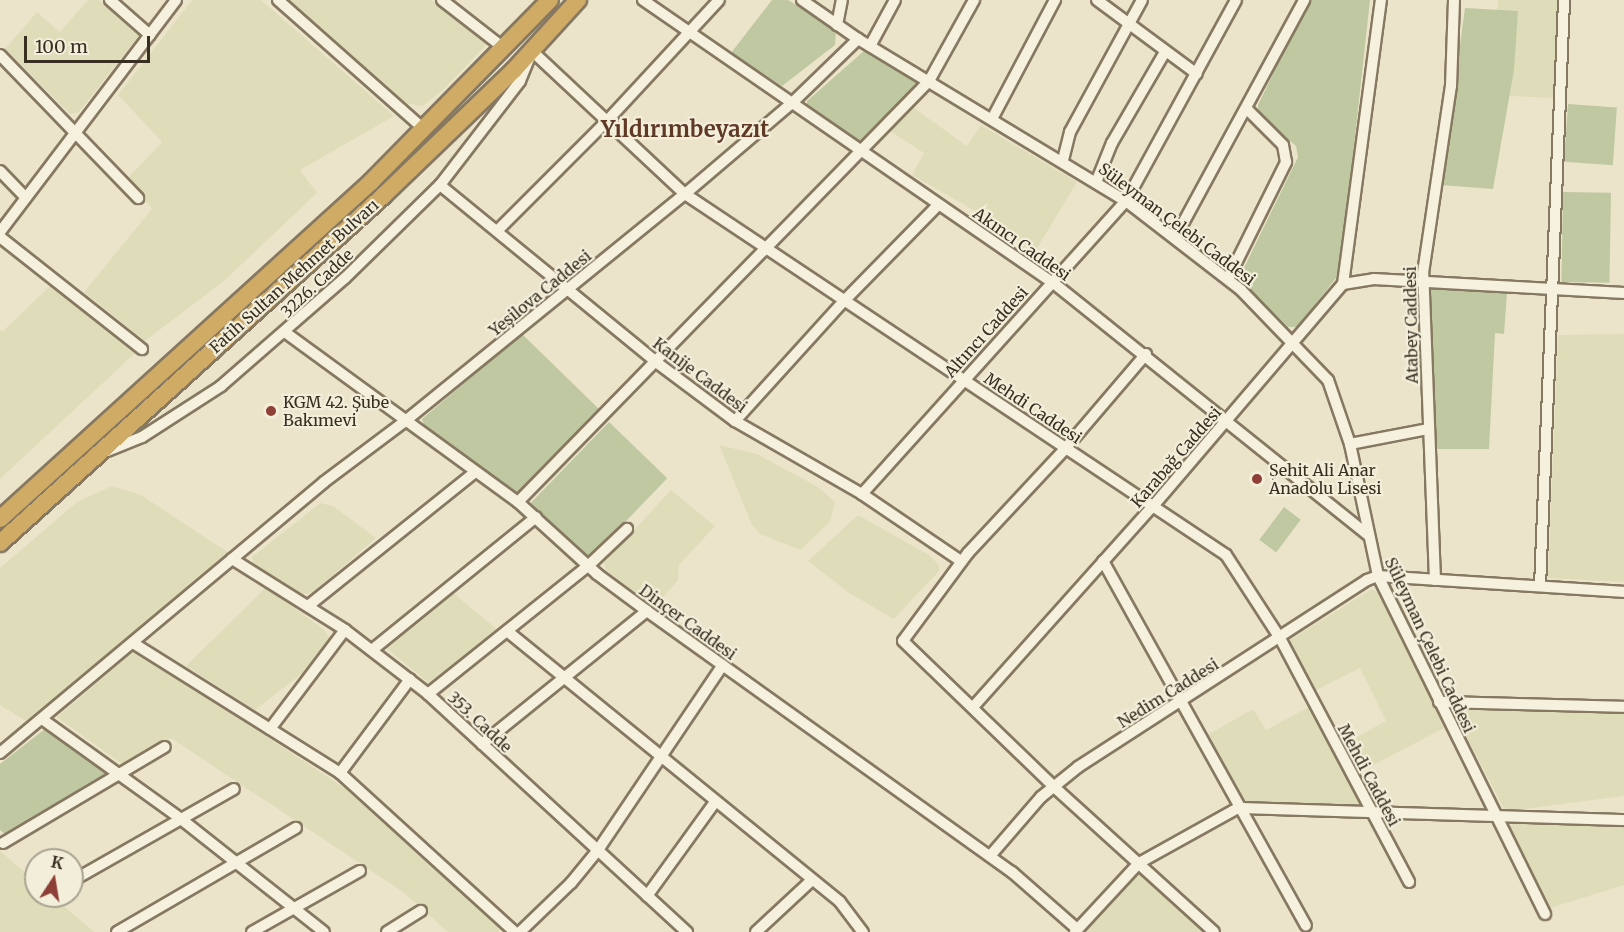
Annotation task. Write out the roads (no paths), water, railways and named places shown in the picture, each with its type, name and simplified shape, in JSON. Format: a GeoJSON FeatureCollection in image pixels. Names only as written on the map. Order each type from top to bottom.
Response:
{"type":"FeatureCollection","features":[{"type":"Feature","properties":{"kind":"highway","name":"Fatih Sultan Mehmet Bulvarı"},"geometry":{"type":"LineString","coordinates":[[0,519],[425,130],[506,49],[550,0]]}},
{"type":"Feature","properties":{"kind":"highway","name":"Fatih Sultan Mehmet Bulvarı"},"geometry":{"type":"LineString","coordinates":[[1,543],[384,195],[532,51],[578,0]]}},
{"type":"Feature","properties":{"kind":"street"},"geometry":{"type":"LineString","coordinates":[[110,0],[150,35]]}},
{"type":"Feature","properties":{"kind":"street"},"geometry":{"type":"LineString","coordinates":[[0,232],[176,0]]}},
{"type":"Feature","properties":{"kind":"street"},"geometry":{"type":"LineString","coordinates":[[278,0],[425,130]]}},
{"type":"Feature","properties":{"kind":"street"},"geometry":{"type":"LineString","coordinates":[[442,0],[506,49]]}},
{"type":"Feature","properties":{"kind":"street","name":"Akıncı Caddesi"},"geometry":{"type":"LineString","coordinates":[[643,0],[860,152],[1051,281],[1146,354],[1368,536]]}},
{"type":"Feature","properties":{"kind":"street"},"geometry":{"type":"LineString","coordinates":[[498,230],[606,122],[691,33],[719,0]]}},
{"type":"Feature","properties":{"kind":"street","name":"Süleyman Çelebi Caddesi"},"geometry":{"type":"LineString","coordinates":[[802,0],[858,39],[1097,180],[1126,201],[1228,279],[1294,343],[1335,392],[1350,444],[1378,576],[1545,914]]}},
{"type":"Feature","properties":{"kind":"street"},"geometry":{"type":"LineString","coordinates":[[837,25],[842,0]]}},
{"type":"Feature","properties":{"kind":"street"},"geometry":{"type":"LineString","coordinates":[[870,46],[895,0]]}},
{"type":"Feature","properties":{"kind":"street"},"geometry":{"type":"LineString","coordinates":[[519,502],[929,81],[974,0]]}},
{"type":"Feature","properties":{"kind":"street"},"geometry":{"type":"LineString","coordinates":[[992,119],[1055,0]]}},
{"type":"Feature","properties":{"kind":"street"},"geometry":{"type":"LineString","coordinates":[[1097,0],[1197,74]]}},
{"type":"Feature","properties":{"kind":"street"},"geometry":{"type":"LineString","coordinates":[[1063,160],[1070,132],[1130,26],[1142,0]]}},
{"type":"Feature","properties":{"kind":"street","name":"Altıncı Caddesi"},"geometry":{"type":"LineString","coordinates":[[862,494],[1051,281],[1126,201],[1236,0]]}},
{"type":"Feature","properties":{"kind":"street"},"geometry":{"type":"LineString","coordinates":[[1175,238],[1247,109],[1304,0]]}},
{"type":"Feature","properties":{"kind":"street"},"geometry":{"type":"LineString","coordinates":[[1343,284],[1381,0]]}},
{"type":"Feature","properties":{"kind":"street","name":"Atabey Caddesi"},"geometry":{"type":"LineString","coordinates":[[1434,580],[1423,282],[1451,86],[1454,0]]}},
{"type":"Feature","properties":{"kind":"street"},"geometry":{"type":"LineString","coordinates":[[1540,586],[1564,0]]}},
{"type":"Feature","properties":{"kind":"street","name":"Yeşilova Caddesi"},"geometry":{"type":"LineString","coordinates":[[0,753],[350,461],[404,422],[685,194],[792,103],[858,39]]}},
{"type":"Feature","properties":{"kind":"street","name":"Mehdi Caddesi"},"geometry":{"type":"LineString","coordinates":[[532,51],[685,194],[1226,555],[1280,638],[1409,882]]}},
{"type":"Feature","properties":{"kind":"street","name":"3226. Cadde"},"geometry":{"type":"LineString","coordinates":[[96,456],[172,419],[221,386],[285,333],[440,185],[517,86],[532,51]]}},
{"type":"Feature","properties":{"kind":"street"},"geometry":{"type":"LineString","coordinates":[[1097,180],[1112,143],[1166,52]]}},
{"type":"Feature","properties":{"kind":"street"},"geometry":{"type":"LineString","coordinates":[[0,55],[138,198]]}},
{"type":"Feature","properties":{"kind":"street"},"geometry":{"type":"LineString","coordinates":[[1228,279],[1286,162],[1283,145],[1247,109]]}},
{"type":"Feature","properties":{"kind":"street"},"geometry":{"type":"LineString","coordinates":[[0,171],[26,198]]}},
{"type":"Feature","properties":{"kind":"street","name":"Kanije Caddesi"},"geometry":{"type":"LineString","coordinates":[[440,185],[498,230],[656,362],[735,421],[862,494],[961,561]]}},
{"type":"Feature","properties":{"kind":"street"},"geometry":{"type":"LineString","coordinates":[[735,421],[844,301],[938,205]]}},
{"type":"Feature","properties":{"kind":"street"},"geometry":{"type":"LineString","coordinates":[[0,237],[142,349]]}},
{"type":"Feature","properties":{"kind":"street"},"geometry":{"type":"LineString","coordinates":[[1343,284],[1354,279],[1624,293]]}},
{"type":"Feature","properties":{"kind":"street","name":"Karabağ Caddesi"},"geometry":{"type":"LineString","coordinates":[[974,706],[1154,505],[1343,284]]}},
{"type":"Feature","properties":{"kind":"street","name":"Dinçer Caddesi"},"geometry":{"type":"LineString","coordinates":[[285,333],[404,422],[519,502],[588,566],[646,611],[990,856],[1076,931]]}},
{"type":"Feature","properties":{"kind":"street"},"geometry":{"type":"LineString","coordinates":[[1146,354],[1065,449],[961,561],[903,641],[974,706],[1053,786],[1215,932]]}},
{"type":"Feature","properties":{"kind":"street"},"geometry":{"type":"LineString","coordinates":[[1350,444],[1428,429]]}},
{"type":"Feature","properties":{"kind":"street"},"geometry":{"type":"LineString","coordinates":[[308,606],[475,472]]}},
{"type":"Feature","properties":{"kind":"street"},"geometry":{"type":"LineString","coordinates":[[372,650],[536,517]]}},
{"type":"Feature","properties":{"kind":"street"},"geometry":{"type":"LineString","coordinates":[[428,694],[588,566],[627,529]]}},
{"type":"Feature","properties":{"kind":"street","name":"353. Cadde"},"geometry":{"type":"LineString","coordinates":[[232,559],[345,630],[410,679],[687,932]]}},
{"type":"Feature","properties":{"kind":"street"},"geometry":{"type":"LineString","coordinates":[[1103,561],[1238,808],[1306,925]]}},
{"type":"Feature","properties":{"kind":"street"},"geometry":{"type":"LineString","coordinates":[[1378,576],[1624,592]]}},
{"type":"Feature","properties":{"kind":"street","name":"Nedim Caddesi"},"geometry":{"type":"LineString","coordinates":[[990,856],[1053,786],[1181,704],[1357,585],[1378,576]]}},
{"type":"Feature","properties":{"kind":"street"},"geometry":{"type":"LineString","coordinates":[[482,744],[646,611]]}},
{"type":"Feature","properties":{"kind":"street"},"geometry":{"type":"LineString","coordinates":[[270,729],[345,630]]}},
{"type":"Feature","properties":{"kind":"street"},"geometry":{"type":"LineString","coordinates":[[507,631],[660,759],[850,912],[863,932]]}},
{"type":"Feature","properties":{"kind":"street"},"geometry":{"type":"LineString","coordinates":[[134,643],[340,773],[517,932],[598,850],[723,665]]}},
{"type":"Feature","properties":{"kind":"street"},"geometry":{"type":"LineString","coordinates":[[340,773],[410,679]]}},
{"type":"Feature","properties":{"kind":"street"},"geometry":{"type":"LineString","coordinates":[[1439,702],[1624,707]]}},
{"type":"Feature","properties":{"kind":"street"},"geometry":{"type":"LineString","coordinates":[[42,718],[181,819],[324,932]]}},
{"type":"Feature","properties":{"kind":"street"},"geometry":{"type":"LineString","coordinates":[[3,843],[119,772],[165,747]]}},
{"type":"Feature","properties":{"kind":"street"},"geometry":{"type":"LineString","coordinates":[[84,874],[234,789]]}},
{"type":"Feature","properties":{"kind":"street"},"geometry":{"type":"LineString","coordinates":[[647,896],[716,802]]}},
{"type":"Feature","properties":{"kind":"street"},"geometry":{"type":"LineString","coordinates":[[1076,931],[1139,863],[1238,808],[1624,820]]}},
{"type":"Feature","properties":{"kind":"street"},"geometry":{"type":"LineString","coordinates":[[117,932],[296,828]]}},
{"type":"Feature","properties":{"kind":"street"},"geometry":{"type":"LineString","coordinates":[[252,932],[360,871]]}},
{"type":"Feature","properties":{"kind":"street"},"geometry":{"type":"LineString","coordinates":[[756,932],[812,880]]}},
{"type":"Feature","properties":{"kind":"street"},"geometry":{"type":"LineString","coordinates":[[387,932],[421,911]]}},
{"type":"Feature","properties":{"kind":"place","name":"KGM 42. Şube Bakımevi"},"geometry":{"type":"Point","coordinates":[271,411]}},
{"type":"Feature","properties":{"kind":"place","name":"Şehit Ali Anar Anadolu Lisesi"},"geometry":{"type":"Point","coordinates":[1257,479]}},
{"type":"Feature","properties":{"kind":"district","name":"Yıldırımbeyazıt"},"geometry":{"type":"Point","coordinates":[685,130]}}]}
